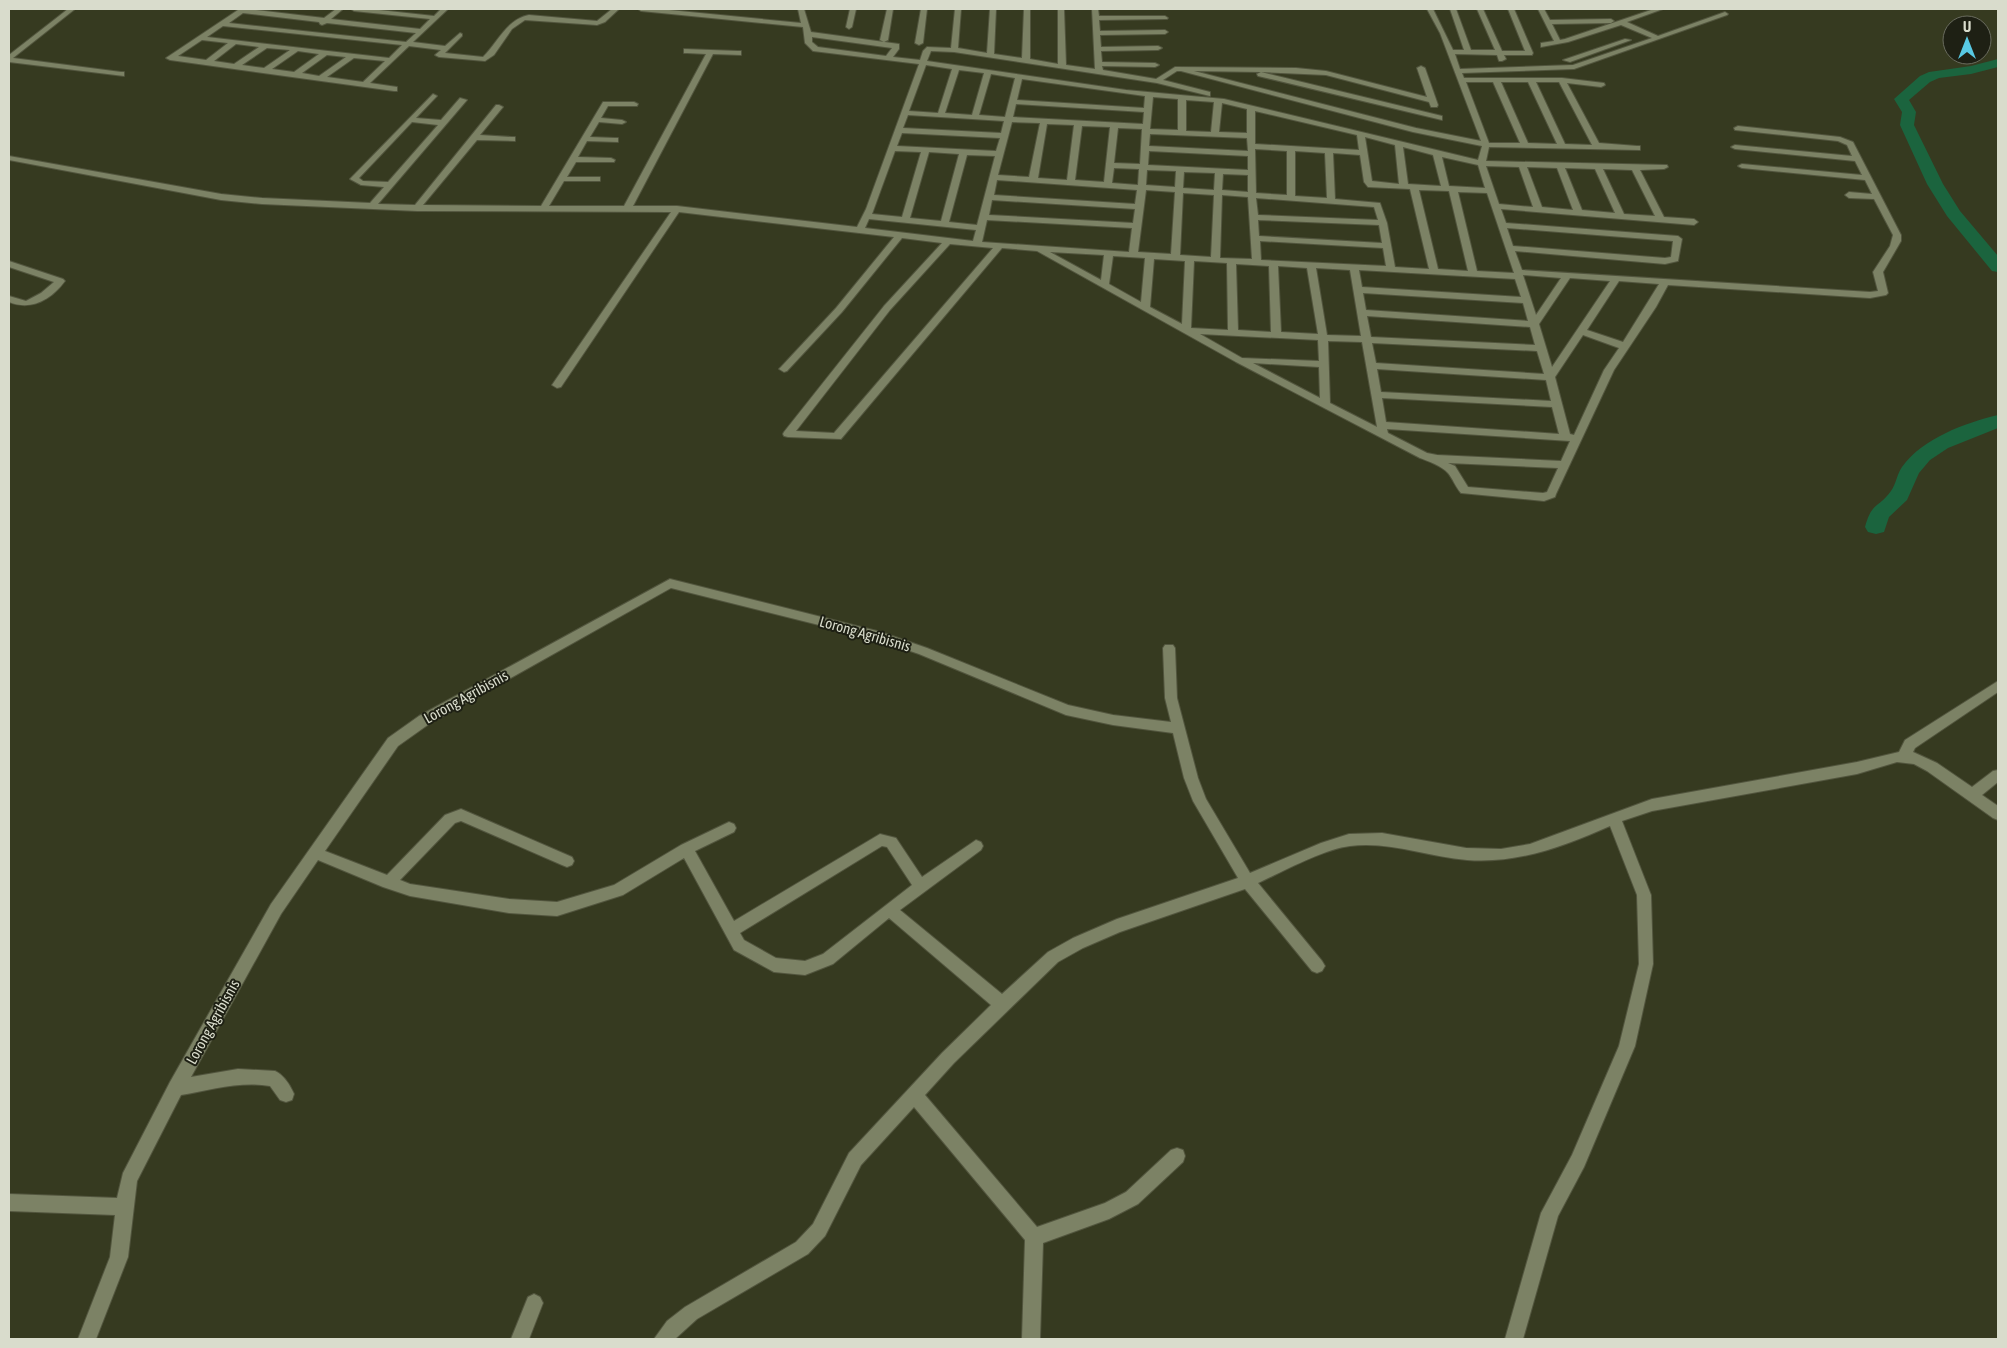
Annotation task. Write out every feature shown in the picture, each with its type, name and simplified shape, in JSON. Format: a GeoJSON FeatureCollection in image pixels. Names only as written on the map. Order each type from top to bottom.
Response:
{"type":"FeatureCollection","features":[{"type":"Feature","properties":{"kind":"street"},"geometry":{"type":"LineString","coordinates":[[9,59],[72,9]]}},
{"type":"Feature","properties":{"kind":"street"},"geometry":{"type":"LineString","coordinates":[[287,47],[340,9]]}},
{"type":"Feature","properties":{"kind":"street"},"geometry":{"type":"LineString","coordinates":[[354,9],[435,18]]}},
{"type":"Feature","properties":{"kind":"street"},"geometry":{"type":"LineString","coordinates":[[363,86],[445,9]]}},
{"type":"Feature","properties":{"kind":"street"},"geometry":{"type":"LineString","coordinates":[[443,39],[458,38],[440,53],[441,56],[484,59],[492,53],[510,28],[522,18],[597,23],[603,21],[616,9]]}},
{"type":"Feature","properties":{"kind":"street"},"geometry":{"type":"LineString","coordinates":[[641,9],[700,12],[726,17],[758,17],[804,25]]}},
{"type":"Feature","properties":{"kind":"street"},"geometry":{"type":"LineString","coordinates":[[726,17],[734,9]]}},
{"type":"Feature","properties":{"kind":"street"},"geometry":{"type":"LineString","coordinates":[[801,9],[810,46],[816,49],[1148,95],[1223,100],[1244,87]]}},
{"type":"Feature","properties":{"kind":"street"},"geometry":{"type":"LineString","coordinates":[[849,27],[853,9]]}},
{"type":"Feature","properties":{"kind":"street"},"geometry":{"type":"LineString","coordinates":[[884,40],[890,9]]}},
{"type":"Feature","properties":{"kind":"street"},"geometry":{"type":"LineString","coordinates":[[919,43],[924,9]]}},
{"type":"Feature","properties":{"kind":"street"},"geometry":{"type":"LineString","coordinates":[[954,50],[958,9]]}},
{"type":"Feature","properties":{"kind":"street"},"geometry":{"type":"LineString","coordinates":[[990,55],[992,9]]}},
{"type":"Feature","properties":{"kind":"street"},"geometry":{"type":"LineString","coordinates":[[1026,61],[1027,9]]}},
{"type":"Feature","properties":{"kind":"street"},"geometry":{"type":"LineString","coordinates":[[1046,81],[1059,66],[1061,9]]}},
{"type":"Feature","properties":{"kind":"street"},"geometry":{"type":"LineString","coordinates":[[1095,9],[1099,68]]}},
{"type":"Feature","properties":{"kind":"street"},"geometry":{"type":"LineString","coordinates":[[1430,9],[1444,33],[1460,80],[1486,145],[1481,163],[1519,274],[1550,377],[1565,437]]}},
{"type":"Feature","properties":{"kind":"street"},"geometry":{"type":"LineString","coordinates":[[1452,9],[1468,52]]}},
{"type":"Feature","properties":{"kind":"street"},"geometry":{"type":"LineString","coordinates":[[1480,9],[1506,69]]}},
{"type":"Feature","properties":{"kind":"street"},"geometry":{"type":"LineString","coordinates":[[1450,52],[1529,53],[1511,9]]}},
{"type":"Feature","properties":{"kind":"street"},"geometry":{"type":"LineString","coordinates":[[1541,9],[1556,39]]}},
{"type":"Feature","properties":{"kind":"street"},"geometry":{"type":"LineString","coordinates":[[1544,46],[1556,39],[1581,36],[1660,9]]}},
{"type":"Feature","properties":{"kind":"street"},"geometry":{"type":"LineString","coordinates":[[1458,71],[1574,66],[1600,60],[1725,14],[1715,9],[1570,60],[1552,61]]}},
{"type":"Feature","properties":{"kind":"street"},"geometry":{"type":"LineString","coordinates":[[394,89],[169,58],[242,10],[421,31]]}},
{"type":"Feature","properties":{"kind":"street"},"geometry":{"type":"LineString","coordinates":[[1096,18],[1165,18]]}},
{"type":"Feature","properties":{"kind":"street"},"geometry":{"type":"LineString","coordinates":[[1548,22],[1622,21],[1658,38]]}},
{"type":"Feature","properties":{"kind":"street"},"geometry":{"type":"LineString","coordinates":[[222,24],[445,48]]}},
{"type":"Feature","properties":{"kind":"street"},"geometry":{"type":"LineString","coordinates":[[1098,32],[1166,32]]}},
{"type":"Feature","properties":{"kind":"street"},"geometry":{"type":"LineString","coordinates":[[808,34],[896,46],[888,58]]}},
{"type":"Feature","properties":{"kind":"street"},"geometry":{"type":"LineString","coordinates":[[201,38],[327,51],[392,60]]}},
{"type":"Feature","properties":{"kind":"street"},"geometry":{"type":"LineString","coordinates":[[208,62],[236,41]]}},
{"type":"Feature","properties":{"kind":"street"},"geometry":{"type":"LineString","coordinates":[[236,66],[266,45]]}},
{"type":"Feature","properties":{"kind":"street"},"geometry":{"type":"LineString","coordinates":[[264,70],[298,48]]}},
{"type":"Feature","properties":{"kind":"street"},"geometry":{"type":"LineString","coordinates":[[1099,49],[1158,48]]}},
{"type":"Feature","properties":{"kind":"street"},"geometry":{"type":"LineString","coordinates":[[860,229],[867,216],[927,51],[930,49],[954,50],[1059,66],[1099,68],[1154,65]]}},
{"type":"Feature","properties":{"kind":"street"},"geometry":{"type":"LineString","coordinates":[[295,75],[327,51]]}},
{"type":"Feature","properties":{"kind":"street"},"geometry":{"type":"LineString","coordinates":[[687,51],[738,53]]}},
{"type":"Feature","properties":{"kind":"street"},"geometry":{"type":"LineString","coordinates":[[627,208],[711,52]]}},
{"type":"Feature","properties":{"kind":"street"},"geometry":{"type":"LineString","coordinates":[[319,79],[353,55]]}},
{"type":"Feature","properties":{"kind":"street"},"geometry":{"type":"LineString","coordinates":[[9,59],[121,74]]}},
{"type":"Feature","properties":{"kind":"street"},"geometry":{"type":"LineString","coordinates":[[941,115],[956,68]]}},
{"type":"Feature","properties":{"kind":"street"},"geometry":{"type":"LineString","coordinates":[[1099,68],[1157,81],[1398,145],[1481,163],[1635,168],[1664,167]]}},
{"type":"Feature","properties":{"kind":"street"},"geometry":{"type":"LineString","coordinates":[[1421,68],[1447,137]]}},
{"type":"Feature","properties":{"kind":"street"},"geometry":{"type":"LineString","coordinates":[[1157,81],[1172,70],[1296,70],[1326,73],[1432,100]]}},
{"type":"Feature","properties":{"kind":"street"},"geometry":{"type":"LineString","coordinates":[[1247,70],[1440,118]]}},
{"type":"Feature","properties":{"kind":"street"},"geometry":{"type":"LineString","coordinates":[[1184,71],[1308,103],[1486,145],[1637,148]]}},
{"type":"Feature","properties":{"kind":"street"},"geometry":{"type":"LineString","coordinates":[[975,117],[988,72]]}},
{"type":"Feature","properties":{"kind":"street"},"geometry":{"type":"LineString","coordinates":[[977,244],[1018,77]]}},
{"type":"Feature","properties":{"kind":"street"},"geometry":{"type":"LineString","coordinates":[[1134,93],[1140,78]]}},
{"type":"Feature","properties":{"kind":"street"},"geometry":{"type":"LineString","coordinates":[[1460,80],[1562,80],[1602,85]]}},
{"type":"Feature","properties":{"kind":"street"},"geometry":{"type":"LineString","coordinates":[[1496,80],[1525,146]]}},
{"type":"Feature","properties":{"kind":"street"},"geometry":{"type":"LineString","coordinates":[[1531,80],[1562,147]]}},
{"type":"Feature","properties":{"kind":"street"},"geometry":{"type":"LineString","coordinates":[[1562,80],[1596,146]]}},
{"type":"Feature","properties":{"kind":"street"},"geometry":{"type":"LineString","coordinates":[[1308,103],[1320,89]]}},
{"type":"Feature","properties":{"kind":"street"},"geometry":{"type":"LineString","coordinates":[[1133,254],[1144,167],[1148,95]]}},
{"type":"Feature","properties":{"kind":"street"},"geometry":{"type":"LineString","coordinates":[[390,185],[361,183],[354,179],[433,96]]}},
{"type":"Feature","properties":{"kind":"street"},"geometry":{"type":"LineString","coordinates":[[1182,97],[1182,132]]}},
{"type":"Feature","properties":{"kind":"street"},"geometry":{"type":"LineString","coordinates":[[371,206],[463,100]]}},
{"type":"Feature","properties":{"kind":"street"},"geometry":{"type":"LineString","coordinates":[[1215,134],[1223,100]]}},
{"type":"Feature","properties":{"kind":"street"},"geometry":{"type":"LineString","coordinates":[[1013,102],[1147,110]]}},
{"type":"Feature","properties":{"kind":"street"},"geometry":{"type":"LineString","coordinates":[[543,209],[606,104],[634,104]]}},
{"type":"Feature","properties":{"kind":"street"},"geometry":{"type":"LineString","coordinates":[[417,208],[499,107]]}},
{"type":"Feature","properties":{"kind":"street"},"geometry":{"type":"LineString","coordinates":[[1251,107],[1251,173],[1257,261]]}},
{"type":"Feature","properties":{"kind":"street"},"geometry":{"type":"LineString","coordinates":[[905,113],[1114,125],[1182,132],[1251,136]]}},
{"type":"Feature","properties":{"kind":"street"},"geometry":{"type":"LineString","coordinates":[[1337,129],[1349,113]]}},
{"type":"Feature","properties":{"kind":"street"},"geometry":{"type":"LineString","coordinates":[[410,120],[444,123]]}},
{"type":"Feature","properties":{"kind":"street"},"geometry":{"type":"LineString","coordinates":[[597,120],[622,122]]}},
{"type":"Feature","properties":{"kind":"street"},"geometry":{"type":"LineString","coordinates":[[1033,180],[1044,121]]}},
{"type":"Feature","properties":{"kind":"street"},"geometry":{"type":"LineString","coordinates":[[1071,182],[1078,123]]}},
{"type":"Feature","properties":{"kind":"street"},"geometry":{"type":"LineString","coordinates":[[1108,185],[1114,125]]}},
{"type":"Feature","properties":{"kind":"street"},"geometry":{"type":"LineString","coordinates":[[1511,248],[1671,273],[1880,295],[1883,292],[1878,278],[1878,271],[1898,238],[1850,144],[1840,139],[1738,128]]}},
{"type":"Feature","properties":{"kind":"street"},"geometry":{"type":"LineString","coordinates":[[898,130],[1004,136]]}},
{"type":"Feature","properties":{"kind":"street"},"geometry":{"type":"LineString","coordinates":[[1361,135],[1368,182],[1372,186],[1376,204],[1380,207],[1390,268]]}},
{"type":"Feature","properties":{"kind":"street"},"geometry":{"type":"LineString","coordinates":[[474,138],[512,140]]}},
{"type":"Feature","properties":{"kind":"street"},"geometry":{"type":"LineString","coordinates":[[585,139],[615,140]]}},
{"type":"Feature","properties":{"kind":"street"},"geometry":{"type":"LineString","coordinates":[[1398,145],[1404,188]]}},
{"type":"Feature","properties":{"kind":"street"},"geometry":{"type":"LineString","coordinates":[[1735,147],[1857,159]]}},
{"type":"Feature","properties":{"kind":"street"},"geometry":{"type":"LineString","coordinates":[[892,148],[998,154]]}},
{"type":"Feature","properties":{"kind":"street"},"geometry":{"type":"LineString","coordinates":[[1145,148],[1251,150],[1291,148],[1364,153]]}},
{"type":"Feature","properties":{"kind":"street"},"geometry":{"type":"LineString","coordinates":[[1291,148],[1291,198]]}},
{"type":"Feature","properties":{"kind":"street"},"geometry":{"type":"LineString","coordinates":[[905,220],[926,150]]}},
{"type":"Feature","properties":{"kind":"street"},"geometry":{"type":"LineString","coordinates":[[1329,150],[1330,201]]}},
{"type":"Feature","properties":{"kind":"street"},"geometry":{"type":"LineString","coordinates":[[944,225],[964,152]]}},
{"type":"Feature","properties":{"kind":"street"},"geometry":{"type":"LineString","coordinates":[[1437,154],[1473,273]]}},
{"type":"Feature","properties":{"kind":"street"},"geometry":{"type":"LineString","coordinates":[[9,158],[221,197],[262,201],[417,208],[677,209],[977,244],[1150,256],[1616,279],[1671,273]]}},
{"type":"Feature","properties":{"kind":"street"},"geometry":{"type":"LineString","coordinates":[[572,159],[611,160]]}},
{"type":"Feature","properties":{"kind":"street"},"geometry":{"type":"LineString","coordinates":[[1522,164],[1538,208]]}},
{"type":"Feature","properties":{"kind":"street"},"geometry":{"type":"LineString","coordinates":[[1110,165],[1251,173]]}},
{"type":"Feature","properties":{"kind":"street"},"geometry":{"type":"LineString","coordinates":[[1560,166],[1578,211]]}},
{"type":"Feature","properties":{"kind":"street"},"geometry":{"type":"LineString","coordinates":[[1742,166],[1867,178]]}},
{"type":"Feature","properties":{"kind":"street"},"geometry":{"type":"LineString","coordinates":[[1598,167],[1620,215]]}},
{"type":"Feature","properties":{"kind":"street"},"geometry":{"type":"LineString","coordinates":[[1635,168],[1660,218]]}},
{"type":"Feature","properties":{"kind":"street"},"geometry":{"type":"LineString","coordinates":[[1175,257],[1180,169]]}},
{"type":"Feature","properties":{"kind":"street"},"geometry":{"type":"LineString","coordinates":[[1216,259],[1219,171]]}},
{"type":"Feature","properties":{"kind":"street"},"geometry":{"type":"LineString","coordinates":[[993,177],[1376,204]]}},
{"type":"Feature","properties":{"kind":"street"},"geometry":{"type":"LineString","coordinates":[[560,179],[597,179]]}},
{"type":"Feature","properties":{"kind":"street"},"geometry":{"type":"LineString","coordinates":[[1372,186],[1491,192]]}},
{"type":"Feature","properties":{"kind":"street"},"geometry":{"type":"LineString","coordinates":[[1414,188],[1434,271]]}},
{"type":"Feature","properties":{"kind":"street"},"geometry":{"type":"LineString","coordinates":[[1849,194],[1876,197]]}},
{"type":"Feature","properties":{"kind":"street"},"geometry":{"type":"LineString","coordinates":[[988,197],[1139,207]]}},
{"type":"Feature","properties":{"kind":"street"},"geometry":{"type":"LineString","coordinates":[[1495,206],[1578,211],[1694,222]]}},
{"type":"Feature","properties":{"kind":"street"},"geometry":{"type":"LineString","coordinates":[[557,385],[677,209]]}},
{"type":"Feature","properties":{"kind":"street"},"geometry":{"type":"LineString","coordinates":[[867,216],[981,228]]}},
{"type":"Feature","properties":{"kind":"street"},"geometry":{"type":"LineString","coordinates":[[984,216],[1137,226]]}},
{"type":"Feature","properties":{"kind":"street"},"geometry":{"type":"LineString","coordinates":[[1254,217],[1383,223]]}},
{"type":"Feature","properties":{"kind":"street"},"geometry":{"type":"LineString","coordinates":[[1037,248],[1239,360],[1325,404],[1382,430],[1451,470],[1465,490],[1544,497],[1551,494],[1609,370],[1651,308],[1671,273],[1683,220]]}},
{"type":"Feature","properties":{"kind":"street"},"geometry":{"type":"LineString","coordinates":[[1502,225],[1678,240]]}},
{"type":"Feature","properties":{"kind":"street"},"geometry":{"type":"LineString","coordinates":[[784,369],[839,310],[900,235]]}},
{"type":"Feature","properties":{"kind":"street"},"geometry":{"type":"LineString","coordinates":[[1256,238],[1387,246]]}},
{"type":"Feature","properties":{"kind":"street"},"geometry":{"type":"LineString","coordinates":[[948,241],[887,308],[789,434],[837,437],[999,246]]}},
{"type":"Feature","properties":{"kind":"street"},"geometry":{"type":"LineString","coordinates":[[1105,284],[1109,252]]}},
{"type":"Feature","properties":{"kind":"street"},"geometry":{"type":"LineString","coordinates":[[1145,308],[1150,256]]}},
{"type":"Feature","properties":{"kind":"street"},"geometry":{"type":"LineString","coordinates":[[1187,330],[1190,258]]}},
{"type":"Feature","properties":{"kind":"street"},"geometry":{"type":"LineString","coordinates":[[1232,260],[1233,333]]}},
{"type":"Feature","properties":{"kind":"street"},"geometry":{"type":"LineString","coordinates":[[1273,263],[1276,335]]}},
{"type":"Feature","properties":{"kind":"street"},"geometry":{"type":"LineString","coordinates":[[9,264],[60,281],[56,286],[28,303],[22,304],[9,299]]}},
{"type":"Feature","properties":{"kind":"street"},"geometry":{"type":"LineString","coordinates":[[1311,265],[1323,338],[1325,404]]}},
{"type":"Feature","properties":{"kind":"street"},"geometry":{"type":"LineString","coordinates":[[1354,267],[1382,430]]}},
{"type":"Feature","properties":{"kind":"street"},"geometry":{"type":"LineString","coordinates":[[1534,324],[1567,276]]}},
{"type":"Feature","properties":{"kind":"street"},"geometry":{"type":"LineString","coordinates":[[1550,377],[1616,279]]}},
{"type":"Feature","properties":{"kind":"street"},"geometry":{"type":"LineString","coordinates":[[1359,290],[1526,300]]}},
{"type":"Feature","properties":{"kind":"street"},"geometry":{"type":"LineString","coordinates":[[1363,313],[1534,324]]}},
{"type":"Feature","properties":{"kind":"street"},"geometry":{"type":"LineString","coordinates":[[1187,330],[1541,348]]}},
{"type":"Feature","properties":{"kind":"street"},"geometry":{"type":"LineString","coordinates":[[1581,331],[1624,346]]}},
{"type":"Feature","properties":{"kind":"street"},"geometry":{"type":"LineString","coordinates":[[1239,360],[1324,364]]}},
{"type":"Feature","properties":{"kind":"street"},"geometry":{"type":"LineString","coordinates":[[1371,366],[1550,377]]}},
{"type":"Feature","properties":{"kind":"street"},"geometry":{"type":"LineString","coordinates":[[1376,395],[1556,404]]}},
{"type":"Feature","properties":{"kind":"street"},"geometry":{"type":"LineString","coordinates":[[1382,430],[1577,439]]}},
{"type":"Feature","properties":{"kind":"street"},"geometry":{"type":"LineString","coordinates":[[1429,458],[1564,465]]}},
{"type":"Feature","properties":{"kind":"street","name":"Lorong Agribisnis"},"geometry":{"type":"LineString","coordinates":[[87,1339],[119,1256],[129,1179],[176,1088],[276,909],[392,742],[404,732],[670,583],[886,638],[923,651],[1066,710],[1113,720],[1178,728]]}},
{"type":"Feature","properties":{"kind":"street"},"geometry":{"type":"LineString","coordinates":[[1169,648],[1171,698],[1191,778],[1200,802],[1248,882],[1317,966]]}},
{"type":"Feature","properties":{"kind":"street"},"geometry":{"type":"LineString","coordinates":[[1906,757],[1910,744],[1998,686]]}},
{"type":"Feature","properties":{"kind":"street"},"geometry":{"type":"LineString","coordinates":[[663,1339],[673,1326],[691,1313],[802,1248],[819,1230],[855,1159],[1002,1004],[1053,957],[1078,943],[1118,926],[1248,882],[1326,847],[1349,840],[1382,839],[1466,854],[1501,855],[1530,850],[1578,834],[1614,818],[1652,805],[1856,768],[1897,757],[1906,757],[1932,767],[1998,814]]}},
{"type":"Feature","properties":{"kind":"street"},"geometry":{"type":"LineString","coordinates":[[1972,795],[1998,775]]}},
{"type":"Feature","properties":{"kind":"street"},"geometry":{"type":"LineString","coordinates":[[388,883],[450,818],[457,815],[461,815],[567,861]]}},
{"type":"Feature","properties":{"kind":"street"},"geometry":{"type":"LineString","coordinates":[[1514,1339],[1550,1213],[1578,1161],[1627,1046],[1646,964],[1644,895],[1614,818]]}},
{"type":"Feature","properties":{"kind":"street"},"geometry":{"type":"LineString","coordinates":[[315,853],[410,890],[458,899],[534,908],[557,908],[618,890],[686,849],[729,828]]}},
{"type":"Feature","properties":{"kind":"street"},"geometry":{"type":"LineString","coordinates":[[730,931],[880,840],[891,842],[920,887]]}},
{"type":"Feature","properties":{"kind":"street"},"geometry":{"type":"LineString","coordinates":[[686,849],[739,945],[774,964],[792,968],[805,968],[828,959],[890,909],[976,846]]}},
{"type":"Feature","properties":{"kind":"street"},"geometry":{"type":"LineString","coordinates":[[890,909],[902,922],[1002,1004]]}},
{"type":"Feature","properties":{"kind":"street"},"geometry":{"type":"LineString","coordinates":[[176,1088],[260,1076],[275,1078],[286,1094]]}},
{"type":"Feature","properties":{"kind":"street"},"geometry":{"type":"LineString","coordinates":[[914,1095],[1034,1237],[1031,1339]]}},
{"type":"Feature","properties":{"kind":"street"},"geometry":{"type":"LineString","coordinates":[[1034,1237],[1109,1210],[1132,1198],[1177,1156]]}},
{"type":"Feature","properties":{"kind":"street"},"geometry":{"type":"LineString","coordinates":[[9,1202],[124,1207]]}},
{"type":"Feature","properties":{"kind":"street"},"geometry":{"type":"LineString","coordinates":[[520,1339],[534,1304]]}},
{"type":"Feature","properties":{"kind":"waterway"},"geometry":{"type":"LineString","coordinates":[[1998,63],[1971,70],[1934,75],[1925,79],[1901,99],[1909,112],[1907,125],[1935,184],[1953,213],[1998,267]]}},
{"type":"Feature","properties":{"kind":"waterway"},"geometry":{"type":"LineString","coordinates":[[1876,527],[1879,514],[1900,495],[1910,471],[1923,455],[1941,443],[1998,421]]}}]}
